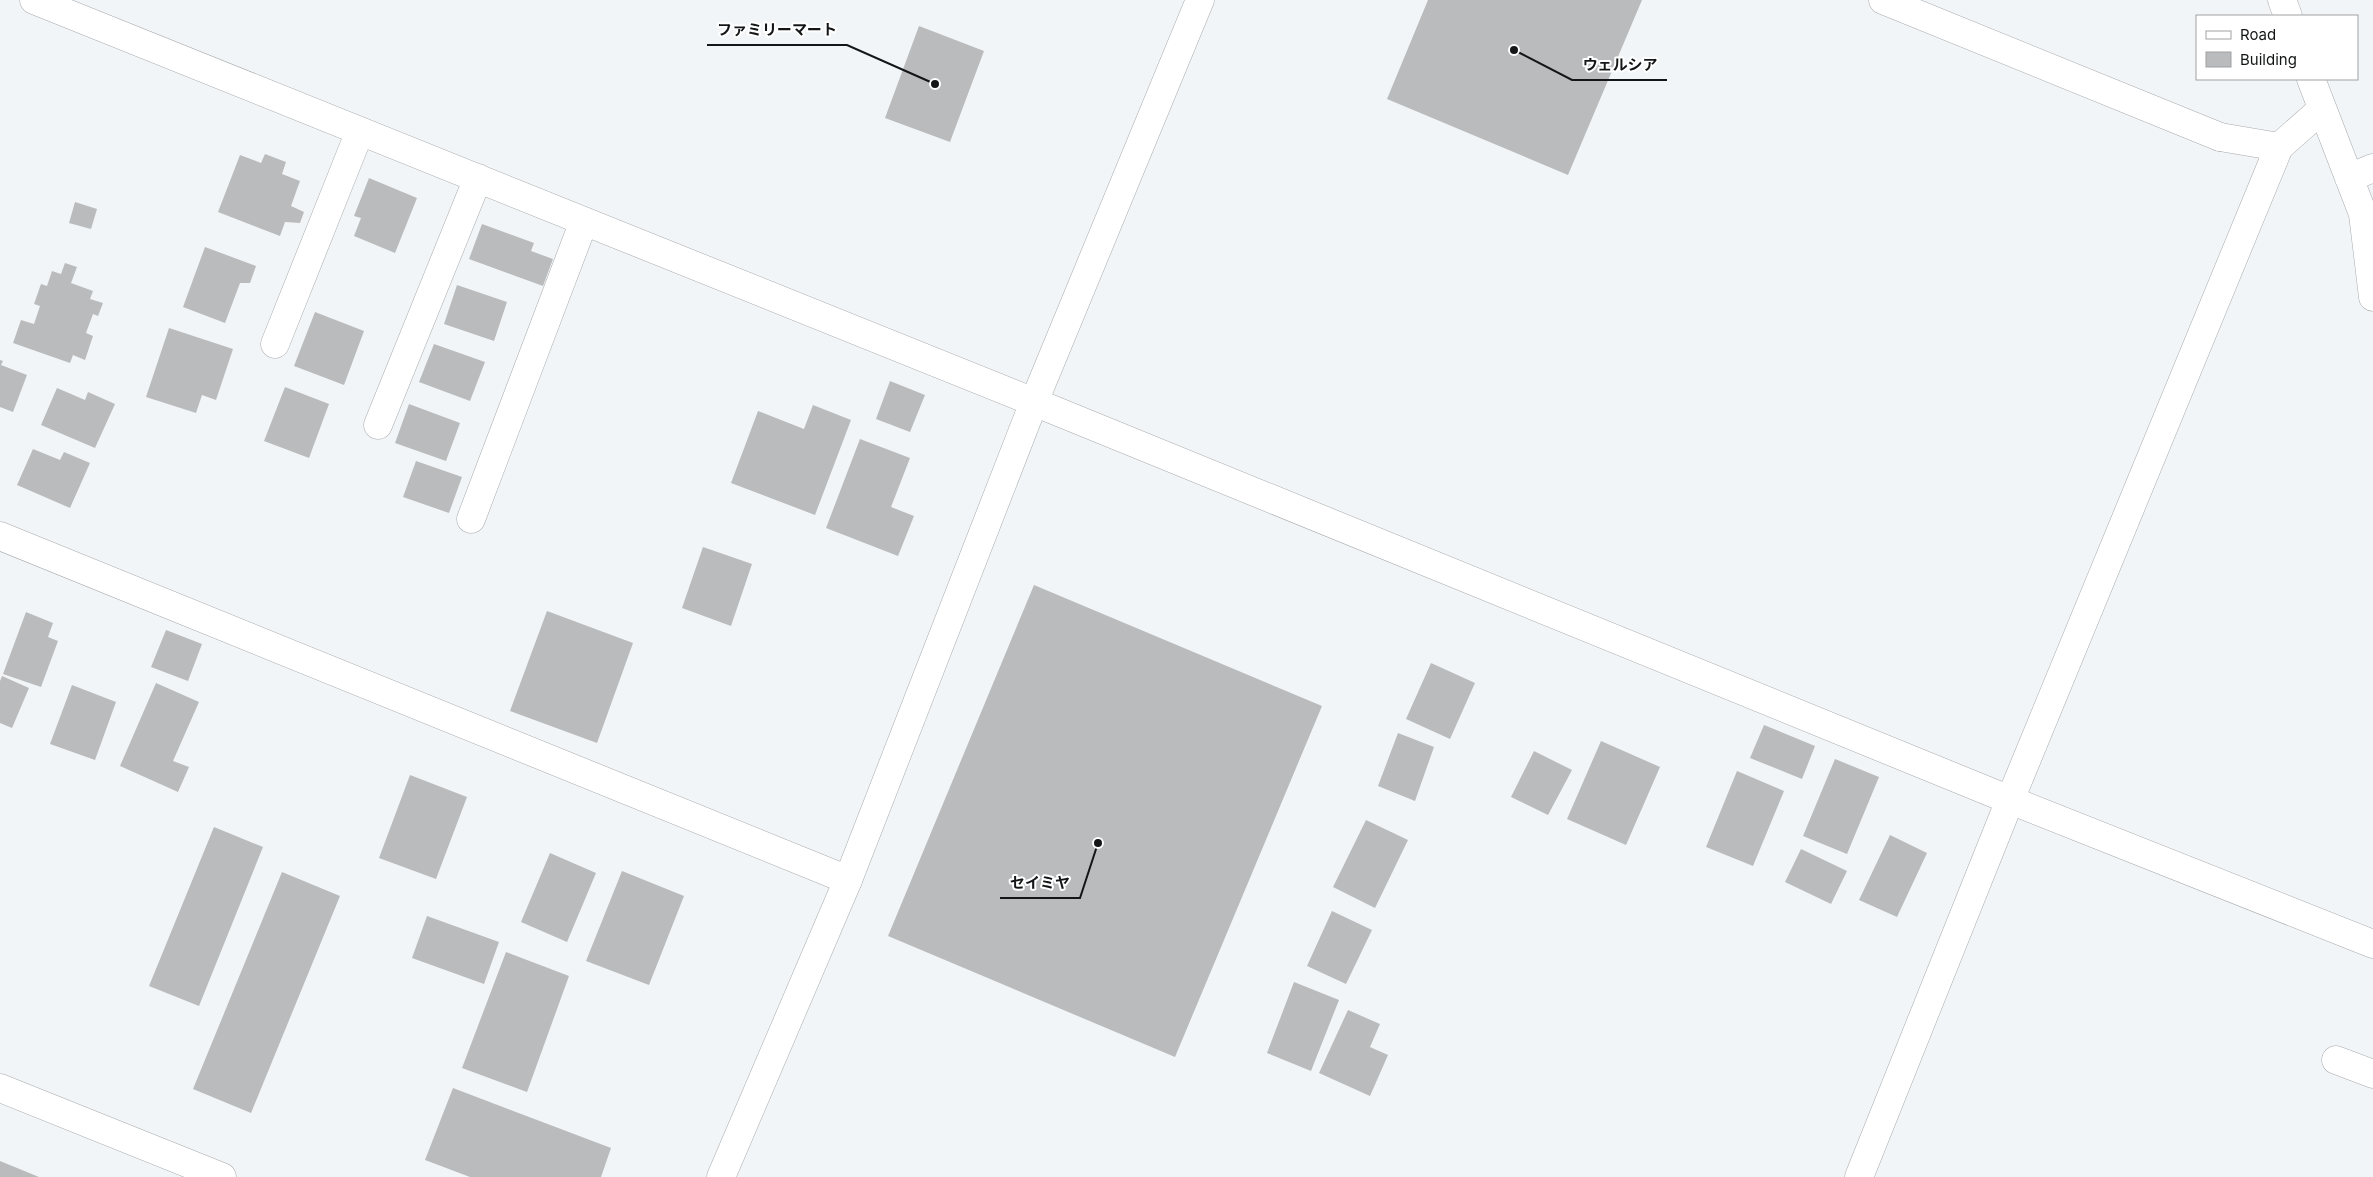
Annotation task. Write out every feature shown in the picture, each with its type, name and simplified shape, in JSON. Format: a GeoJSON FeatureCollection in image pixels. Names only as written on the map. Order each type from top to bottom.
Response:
{"type":"FeatureCollection","features":[{"type":"Feature","properties":{"kind":"street"},"geometry":{"type":"LineString","coordinates":[[34,0],[1034,402],[2010,800],[2373,944]]}},
{"type":"Feature","properties":{"kind":"street"},"geometry":{"type":"LineString","coordinates":[[721,1177],[848,880],[1034,402],[1200,0]]}},
{"type":"Feature","properties":{"kind":"street"},"geometry":{"type":"LineString","coordinates":[[1883,0],[2220,137],[2279,147]]}},
{"type":"Feature","properties":{"kind":"street"},"geometry":{"type":"LineString","coordinates":[[2282,0],[2288,15]]}},
{"type":"Feature","properties":{"kind":"street"},"geometry":{"type":"LineString","coordinates":[[2311,80],[2322,109],[2361,173],[2363,214],[2373,297]]}},
{"type":"Feature","properties":{"kind":"street"},"geometry":{"type":"LineString","coordinates":[[1859,1177],[2010,800],[2279,147],[2322,109]]}},
{"type":"Feature","properties":{"kind":"street"},"geometry":{"type":"LineString","coordinates":[[275,344],[360,131]]}},
{"type":"Feature","properties":{"kind":"street"},"geometry":{"type":"LineString","coordinates":[[378,425],[478,178]]}},
{"type":"Feature","properties":{"kind":"street"},"geometry":{"type":"LineString","coordinates":[[471,520],[584,221]]}},
{"type":"Feature","properties":{"kind":"street"},"geometry":{"type":"LineString","coordinates":[[0,536],[848,880]]}},
{"type":"Feature","properties":{"kind":"street"},"geometry":{"type":"LineString","coordinates":[[2336,1060],[2373,1074]]}},
{"type":"Feature","properties":{"kind":"street"},"geometry":{"type":"LineString","coordinates":[[0,1088],[222,1177]]}},
{"type":"Feature","properties":{"kind":"building"},"geometry":{"type":"Polygon","coordinates":[[[1428,0],[1642,0],[1568,175],[1387,99],[1428,0]]]}},
{"type":"Feature","properties":{"kind":"building"},"geometry":{"type":"Polygon","coordinates":[[[919,26],[984,51],[950,142],[885,118],[919,26]]]}},
{"type":"Feature","properties":{"kind":"building"},"geometry":{"type":"Polygon","coordinates":[[[265,154],[286,162],[282,174],[300,181],[291,206],[304,212],[300,223],[285,222],[280,236],[218,212],[240,155],[261,163],[265,154]]]}},
{"type":"Feature","properties":{"kind":"building"},"geometry":{"type":"Polygon","coordinates":[[[369,178],[417,198],[395,253],[354,236],[361,218],[354,216],[369,178]]]}},
{"type":"Feature","properties":{"kind":"building"},"geometry":{"type":"Polygon","coordinates":[[[75,202],[97,209],[91,229],[69,223],[75,202]]]}},
{"type":"Feature","properties":{"kind":"building"},"geometry":{"type":"Polygon","coordinates":[[[482,224],[534,243],[531,251],[553,259],[543,286],[469,259],[482,224]]]}},
{"type":"Feature","properties":{"kind":"building"},"geometry":{"type":"Polygon","coordinates":[[[205,247],[256,266],[250,283],[240,283],[225,323],[183,307],[205,247]]]}},
{"type":"Feature","properties":{"kind":"building"},"geometry":{"type":"Polygon","coordinates":[[[65,263],[77,267],[71,283],[93,291],[90,299],[103,303],[98,316],[93,314],[86,333],[93,336],[85,360],[73,355],[70,363],[13,343],[21,320],[34,324],[40,306],[34,304],[41,284],[47,286],[52,271],[61,274],[65,263]]]}},
{"type":"Feature","properties":{"kind":"building"},"geometry":{"type":"Polygon","coordinates":[[[457,285],[507,302],[494,341],[444,324],[457,285]]]}},
{"type":"Feature","properties":{"kind":"building"},"geometry":{"type":"Polygon","coordinates":[[[315,312],[364,331],[344,385],[294,366],[315,312]]]}},
{"type":"Feature","properties":{"kind":"building"},"geometry":{"type":"Polygon","coordinates":[[[169,328],[233,349],[216,400],[202,395],[196,413],[146,397],[169,328]]]}},
{"type":"Feature","properties":{"kind":"building"},"geometry":{"type":"Polygon","coordinates":[[[434,344],[485,362],[470,401],[419,382],[434,344]]]}},
{"type":"Feature","properties":{"kind":"building"},"geometry":{"type":"Polygon","coordinates":[[[0,360],[3,361],[1,365],[27,375],[13,412],[0,407],[0,360]]]}},
{"type":"Feature","properties":{"kind":"building"},"geometry":{"type":"Polygon","coordinates":[[[890,381],[925,395],[910,432],[876,419],[890,381]]]}},
{"type":"Feature","properties":{"kind":"building"},"geometry":{"type":"Polygon","coordinates":[[[285,387],[329,404],[309,458],[264,441],[285,387]]]}},
{"type":"Feature","properties":{"kind":"building"},"geometry":{"type":"Polygon","coordinates":[[[57,388],[85,400],[88,392],[115,404],[95,448],[41,425],[57,388]]]}},
{"type":"Feature","properties":{"kind":"building"},"geometry":{"type":"Polygon","coordinates":[[[409,404],[460,423],[446,461],[395,443],[409,404]]]}},
{"type":"Feature","properties":{"kind":"building"},"geometry":{"type":"Polygon","coordinates":[[[813,405],[851,420],[815,515],[731,483],[758,411],[804,429],[813,405]]]}},
{"type":"Feature","properties":{"kind":"building"},"geometry":{"type":"Polygon","coordinates":[[[860,439],[910,458],[891,507],[914,516],[898,556],[826,528],[860,439]]]}},
{"type":"Feature","properties":{"kind":"building"},"geometry":{"type":"Polygon","coordinates":[[[33,449],[60,460],[64,452],[90,463],[70,508],[17,485],[33,449]]]}},
{"type":"Feature","properties":{"kind":"building"},"geometry":{"type":"Polygon","coordinates":[[[416,461],[462,477],[449,513],[403,497],[416,461]]]}},
{"type":"Feature","properties":{"kind":"building"},"geometry":{"type":"Polygon","coordinates":[[[703,547],[752,564],[731,626],[682,608],[703,547]]]}},
{"type":"Feature","properties":{"kind":"building"},"geometry":{"type":"Polygon","coordinates":[[[1034,585],[1322,706],[1175,1057],[888,936],[1034,585]]]}},
{"type":"Feature","properties":{"kind":"building"},"geometry":{"type":"Polygon","coordinates":[[[547,611],[633,643],[597,743],[510,711],[547,611]]]}},
{"type":"Feature","properties":{"kind":"building"},"geometry":{"type":"Polygon","coordinates":[[[26,612],[53,623],[48,637],[58,641],[41,687],[3,674],[26,612]]]}},
{"type":"Feature","properties":{"kind":"building"},"geometry":{"type":"Polygon","coordinates":[[[166,630],[202,644],[188,681],[151,667],[166,630]]]}},
{"type":"Feature","properties":{"kind":"building"},"geometry":{"type":"Polygon","coordinates":[[[1431,663],[1475,683],[1450,739],[1406,719],[1431,663]]]}},
{"type":"Feature","properties":{"kind":"building"},"geometry":{"type":"Polygon","coordinates":[[[2,676],[29,688],[12,728],[0,723],[0,681],[2,676]]]}},
{"type":"Feature","properties":{"kind":"building"},"geometry":{"type":"Polygon","coordinates":[[[156,683],[199,702],[173,761],[189,767],[178,792],[120,766],[156,683]]]}},
{"type":"Feature","properties":{"kind":"building"},"geometry":{"type":"Polygon","coordinates":[[[72,685],[116,702],[95,760],[50,744],[72,685]]]}},
{"type":"Feature","properties":{"kind":"building"},"geometry":{"type":"Polygon","coordinates":[[[1764,725],[1815,746],[1802,779],[1750,758],[1764,725]]]}},
{"type":"Feature","properties":{"kind":"building"},"geometry":{"type":"Polygon","coordinates":[[[1398,733],[1434,747],[1415,801],[1378,786],[1398,733]]]}},
{"type":"Feature","properties":{"kind":"building"},"geometry":{"type":"Polygon","coordinates":[[[1601,741],[1660,767],[1626,845],[1567,819],[1601,741]]]}},
{"type":"Feature","properties":{"kind":"building"},"geometry":{"type":"Polygon","coordinates":[[[1534,751],[1572,770],[1548,815],[1511,797],[1534,751]]]}},
{"type":"Feature","properties":{"kind":"building"},"geometry":{"type":"Polygon","coordinates":[[[1835,759],[1879,777],[1847,854],[1803,836],[1835,759]]]}},
{"type":"Feature","properties":{"kind":"building"},"geometry":{"type":"Polygon","coordinates":[[[1737,771],[1784,791],[1753,866],[1706,847],[1737,771]]]}},
{"type":"Feature","properties":{"kind":"building"},"geometry":{"type":"Polygon","coordinates":[[[410,775],[467,797],[436,879],[379,858],[410,775]]]}},
{"type":"Feature","properties":{"kind":"building"},"geometry":{"type":"Polygon","coordinates":[[[1366,820],[1408,840],[1375,908],[1333,887],[1366,820]]]}},
{"type":"Feature","properties":{"kind":"building"},"geometry":{"type":"Polygon","coordinates":[[[214,827],[263,847],[199,1006],[149,986],[214,827]]]}},
{"type":"Feature","properties":{"kind":"building"},"geometry":{"type":"Polygon","coordinates":[[[1890,835],[1927,853],[1897,917],[1859,900],[1890,835]]]}},
{"type":"Feature","properties":{"kind":"building"},"geometry":{"type":"Polygon","coordinates":[[[1801,849],[1847,871],[1831,904],[1785,882],[1801,849]]]}},
{"type":"Feature","properties":{"kind":"building"},"geometry":{"type":"Polygon","coordinates":[[[550,853],[596,873],[567,942],[521,922],[550,853]]]}},
{"type":"Feature","properties":{"kind":"building"},"geometry":{"type":"Polygon","coordinates":[[[622,871],[684,896],[649,985],[586,961],[622,871]]]}},
{"type":"Feature","properties":{"kind":"building"},"geometry":{"type":"Polygon","coordinates":[[[282,872],[340,896],[251,1113],[193,1089],[282,872]]]}},
{"type":"Feature","properties":{"kind":"building"},"geometry":{"type":"Polygon","coordinates":[[[1332,911],[1372,930],[1346,984],[1307,966],[1332,911]]]}},
{"type":"Feature","properties":{"kind":"building"},"geometry":{"type":"Polygon","coordinates":[[[427,916],[499,942],[484,984],[412,958],[427,916]]]}},
{"type":"Feature","properties":{"kind":"building"},"geometry":{"type":"Polygon","coordinates":[[[506,952],[569,976],[527,1092],[462,1068],[506,952]]]}},
{"type":"Feature","properties":{"kind":"building"},"geometry":{"type":"Polygon","coordinates":[[[1294,982],[1339,1000],[1311,1071],[1267,1053],[1294,982]]]}},
{"type":"Feature","properties":{"kind":"building"},"geometry":{"type":"Polygon","coordinates":[[[1348,1010],[1380,1024],[1370,1047],[1388,1055],[1370,1096],[1319,1073],[1348,1010]]]}},
{"type":"Feature","properties":{"kind":"building"},"geometry":{"type":"Polygon","coordinates":[[[453,1088],[611,1148],[601,1177],[470,1177],[425,1160],[453,1088]]]}},
{"type":"Feature","properties":{"kind":"building"},"geometry":{"type":"Polygon","coordinates":[[[0,1161],[39,1177],[0,1177],[0,1161]]]}},
{"type":"Feature","properties":{"kind":"place","name":"ウェルシア"},"geometry":{"type":"Point","coordinates":[1514,50]}},
{"type":"Feature","properties":{"kind":"place","name":"ファミリーマート"},"geometry":{"type":"Point","coordinates":[935,84]}},
{"type":"Feature","properties":{"kind":"place","name":"セイミヤ"},"geometry":{"type":"Point","coordinates":[1098,843]}}]}
